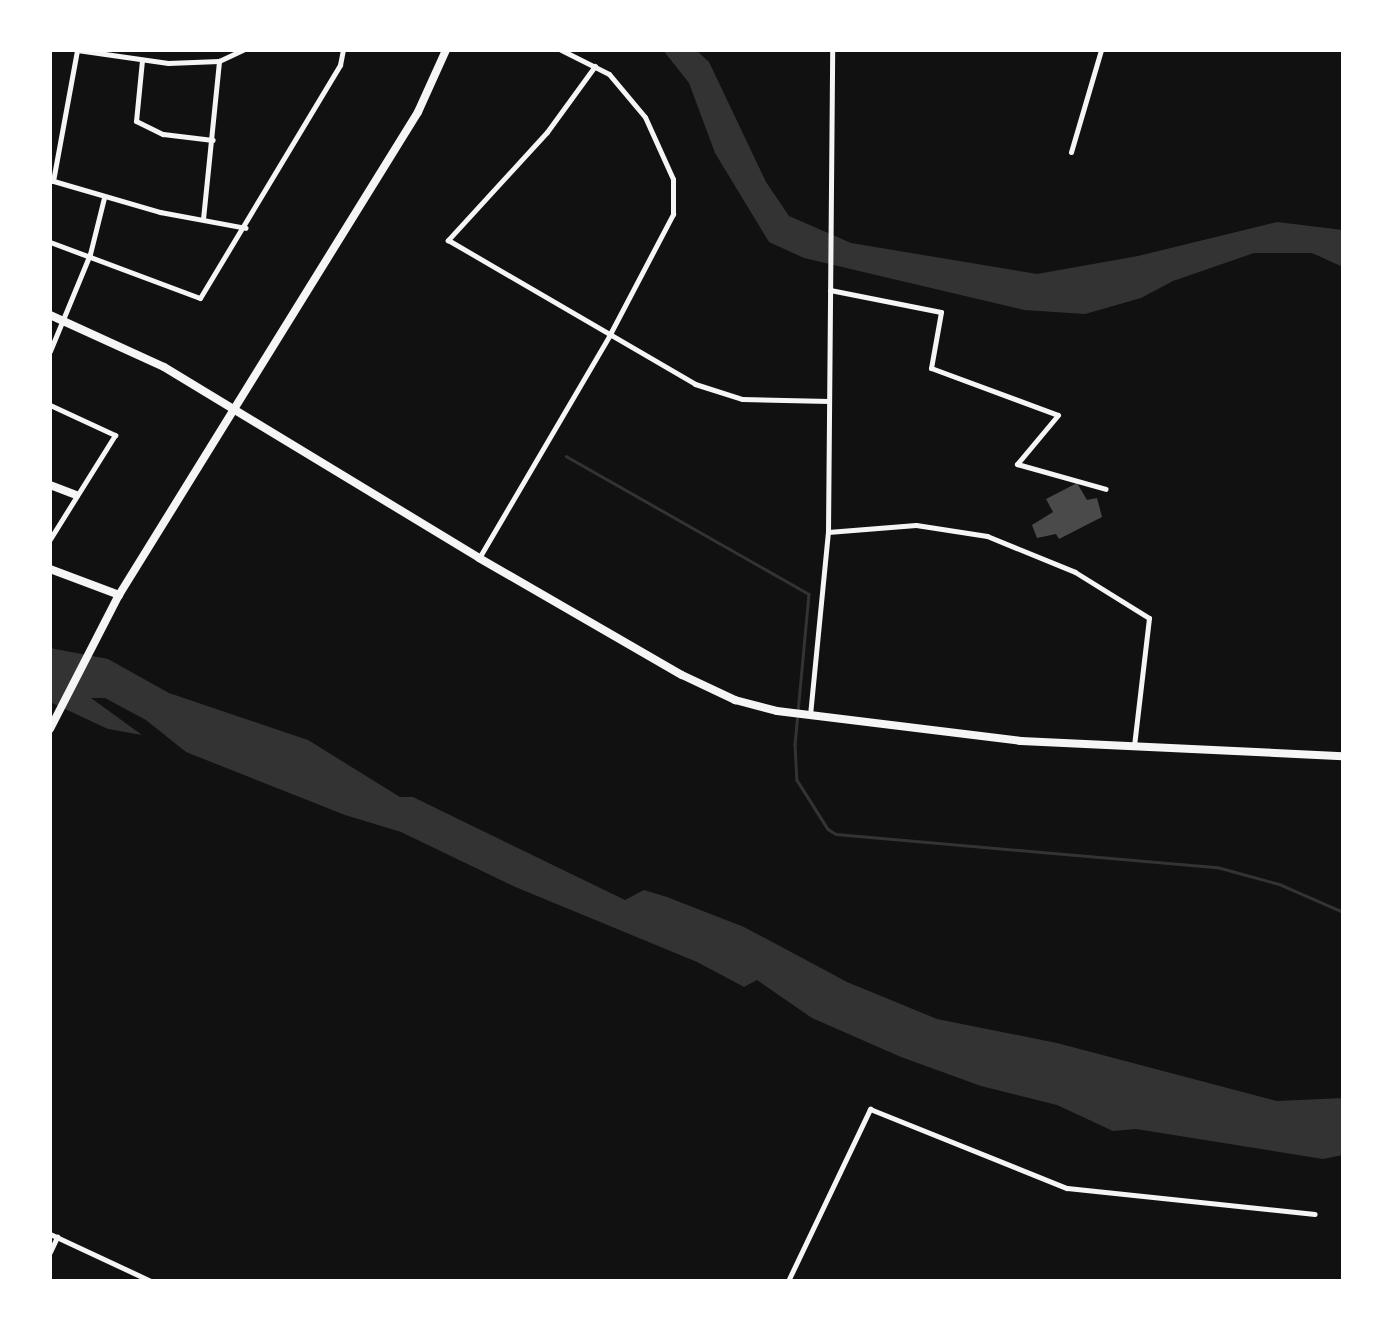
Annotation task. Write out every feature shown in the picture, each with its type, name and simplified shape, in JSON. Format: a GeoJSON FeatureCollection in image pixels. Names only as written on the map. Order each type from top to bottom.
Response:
{"type":"FeatureCollection","features":[{"type":"Feature","properties":{"kind":"street"},"geometry":{"type":"LineString","coordinates":[[243,50],[219,61],[142,59],[126,53],[77,50],[51,181],[104,197],[246,228]]}},
{"type":"Feature","properties":{"kind":"street"},"geometry":{"type":"LineString","coordinates":[[50,242],[200,298],[246,228],[340,65],[344,50]]}},
{"type":"Feature","properties":{"kind":"street"},"geometry":{"type":"LineString","coordinates":[[50,729],[117,599],[418,112],[446,50]]}},
{"type":"Feature","properties":{"kind":"street"},"geometry":{"type":"LineString","coordinates":[[479,558],[610,336],[673,214],[674,190],[659,142],[645,117],[624,88],[595,66],[561,50]]}},
{"type":"Feature","properties":{"kind":"street"},"geometry":{"type":"LineString","coordinates":[[810,716],[828,532],[832,50]]}},
{"type":"Feature","properties":{"kind":"street"},"geometry":{"type":"LineString","coordinates":[[1072,152],[1101,50]]}},
{"type":"Feature","properties":{"kind":"street"},"geometry":{"type":"LineString","coordinates":[[142,59],[136,121],[163,134],[213,140]]}},
{"type":"Feature","properties":{"kind":"street"},"geometry":{"type":"LineString","coordinates":[[203,219],[219,61]]}},
{"type":"Feature","properties":{"kind":"street"},"geometry":{"type":"LineString","coordinates":[[595,66],[547,132],[448,240],[695,384],[742,398],[829,401]]}},
{"type":"Feature","properties":{"kind":"street"},"geometry":{"type":"LineString","coordinates":[[50,351],[90,254],[104,197]]}},
{"type":"Feature","properties":{"kind":"street"},"geometry":{"type":"LineString","coordinates":[[830,290],[941,312],[931,368],[1058,415],[1017,464],[1106,489]]}},
{"type":"Feature","properties":{"kind":"street"},"geometry":{"type":"LineString","coordinates":[[50,315],[164,366],[479,558],[682,675],[736,700],[810,716],[1021,741],[1343,756]]}},
{"type":"Feature","properties":{"kind":"street"},"geometry":{"type":"LineString","coordinates":[[50,404],[114,435],[50,539]]}},
{"type":"Feature","properties":{"kind":"street"},"geometry":{"type":"LineString","coordinates":[[50,485],[76,495]]}},
{"type":"Feature","properties":{"kind":"street"},"geometry":{"type":"LineString","coordinates":[[828,532],[916,525],[988,536],[1075,572],[1149,618],[1134,748]]}},
{"type":"Feature","properties":{"kind":"street"},"geometry":{"type":"LineString","coordinates":[[50,569],[117,599]]}},
{"type":"Feature","properties":{"kind":"street"},"geometry":{"type":"LineString","coordinates":[[788,1281],[870,1109],[1067,1188],[1315,1214]]}},
{"type":"Feature","properties":{"kind":"street"},"geometry":{"type":"LineString","coordinates":[[50,1252],[54,1236],[151,1281]]}},
{"type":"Feature","properties":{"kind":"shaded area"},"geometry":{"type":"Polygon","coordinates":[[[663,50],[696,50],[709,62],[766,182],[789,216],[851,243],[1037,274],[1138,256],[1277,222],[1343,230],[1343,267],[1312,253],[1254,253],[1173,281],[1141,298],[1085,314],[1024,310],[804,258],[769,242],[715,153],[689,83],[663,50]]]}},
{"type":"Feature","properties":{"kind":"shaded area"},"geometry":{"type":"Polygon","coordinates":[[[50,648],[108,659],[169,693],[308,740],[400,797],[413,797],[625,900],[644,890],[667,897],[744,927],[847,982],[937,1019],[1057,1043],[1277,1101],[1343,1098],[1343,1155],[1323,1159],[1136,1129],[1113,1131],[1057,1105],[981,1086],[901,1057],[812,1018],[757,980],[744,987],[697,962],[513,886],[401,832],[345,815],[186,752],[146,720],[105,698],[91,698],[142,735],[108,729],[50,702],[50,648]]]}},
{"type":"Feature","properties":{"kind":"building"},"geometry":{"type":"Polygon","coordinates":[[[1077,483],[1087,500],[1097,498],[1102,517],[1059,539],[1056,534],[1037,538],[1032,525],[1053,512],[1046,499],[1077,483]]]}},
{"type":"Feature","properties":{"kind":"waterway"},"geometry":{"type":"LineString","coordinates":[[566,456],[809,594],[795,744],[797,780],[828,829],[836,834],[1217,867],[1279,884],[1343,912]]}}]}
